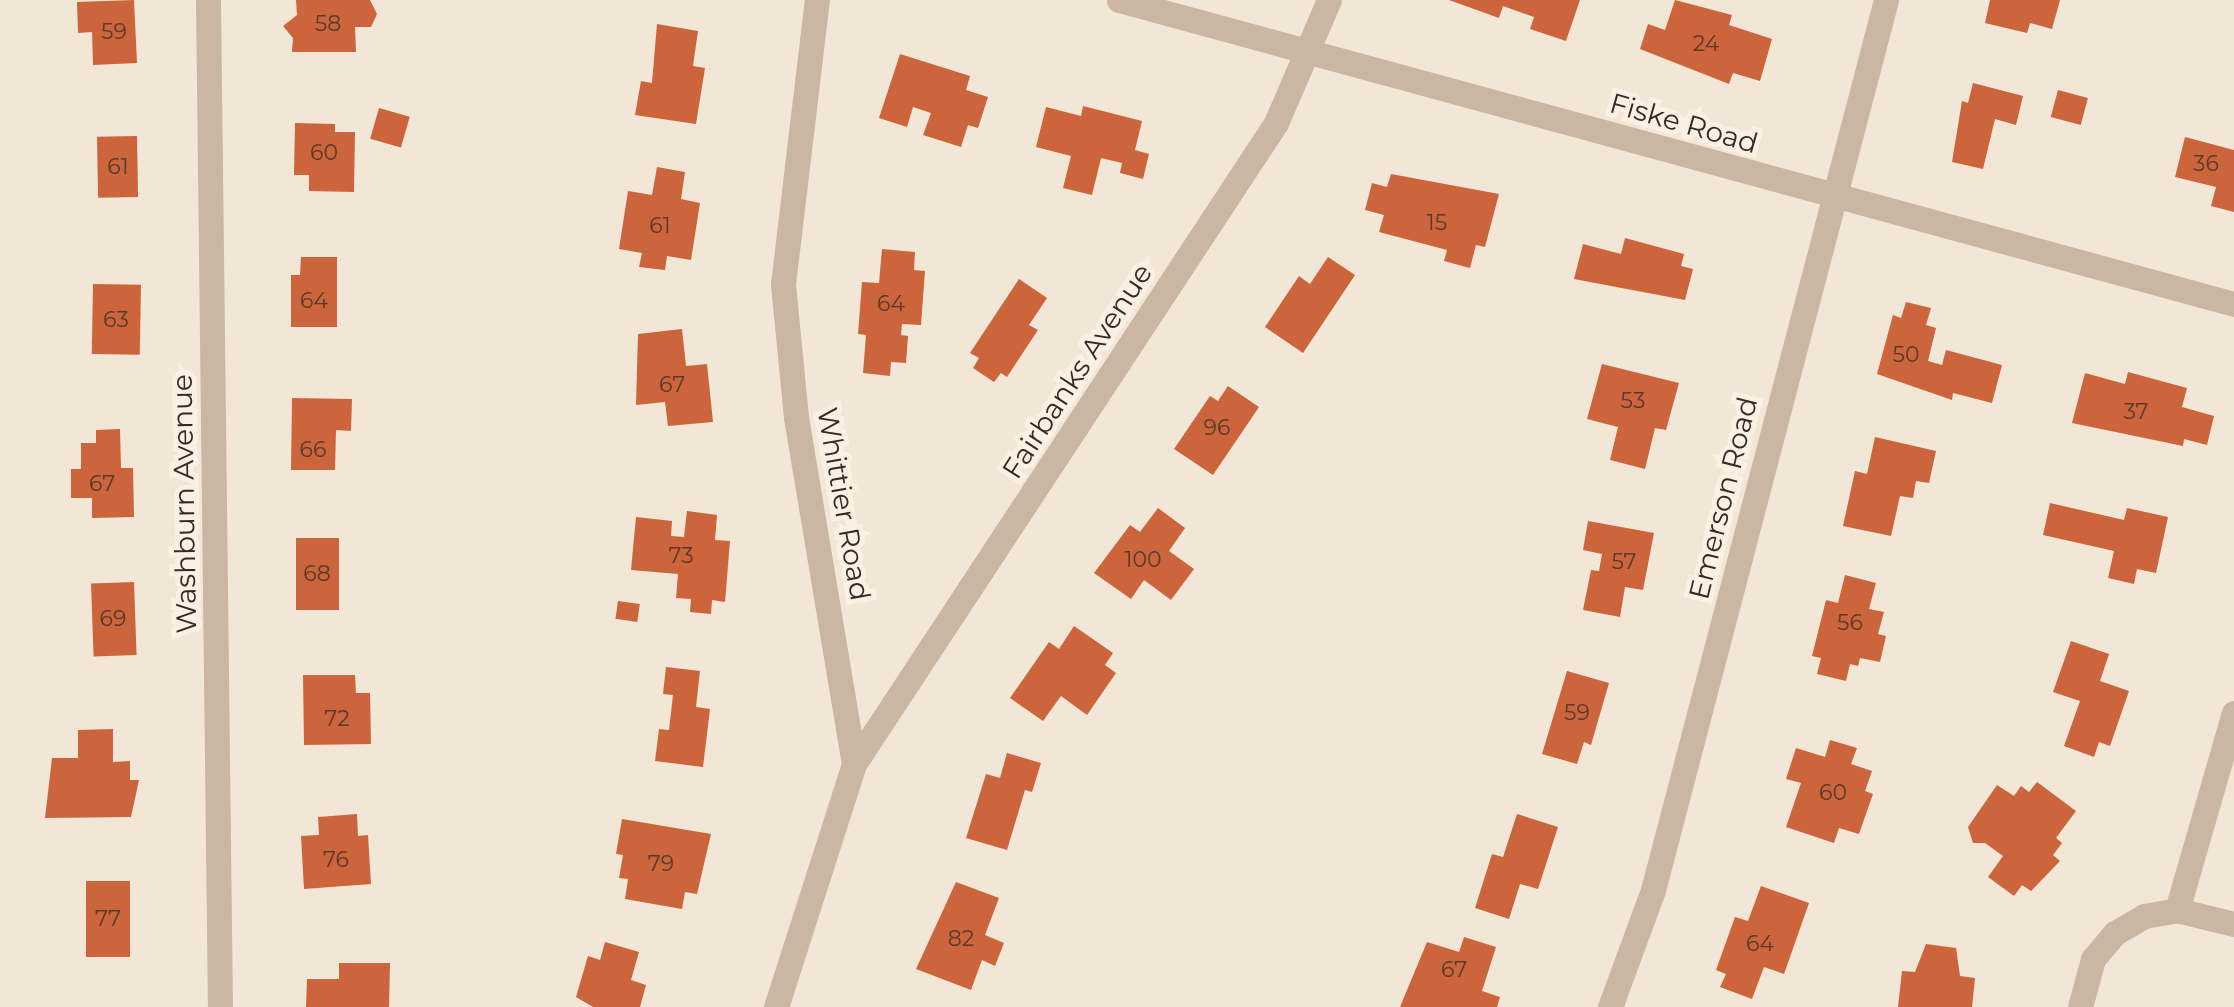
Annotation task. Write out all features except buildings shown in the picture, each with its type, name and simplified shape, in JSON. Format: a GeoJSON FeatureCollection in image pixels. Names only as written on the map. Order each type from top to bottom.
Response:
{"type":"FeatureCollection","features":[{"type":"Feature","properties":{"kind":"street","name":"Washburn Avenue"},"geometry":{"type":"LineString","coordinates":[[208,0],[220,1007]]}},
{"type":"Feature","properties":{"kind":"street","name":"Whittier Road"},"geometry":{"type":"LineString","coordinates":[[776,1007],[854,764],[796,417],[782,284],[817,0]]}},
{"type":"Feature","properties":{"kind":"street","name":"Fiske Road"},"geometry":{"type":"LineString","coordinates":[[1119,0],[2234,304]]}},
{"type":"Feature","properties":{"kind":"street","name":"Fairbanks Avenue"},"geometry":{"type":"LineString","coordinates":[[854,764],[1276,123],[1312,50],[1330,0]]}},
{"type":"Feature","properties":{"kind":"street","name":"Emerson Road"},"geometry":{"type":"LineString","coordinates":[[1610,1007],[1653,890],[1886,0]]}},
{"type":"Feature","properties":{"kind":"street"},"geometry":{"type":"LineString","coordinates":[[2177,910],[2234,713]]}},
{"type":"Feature","properties":{"kind":"street"},"geometry":{"type":"LineString","coordinates":[[2080,1007],[2093,959],[2115,934],[2144,916],[2177,910],[2234,924]]}}]}
